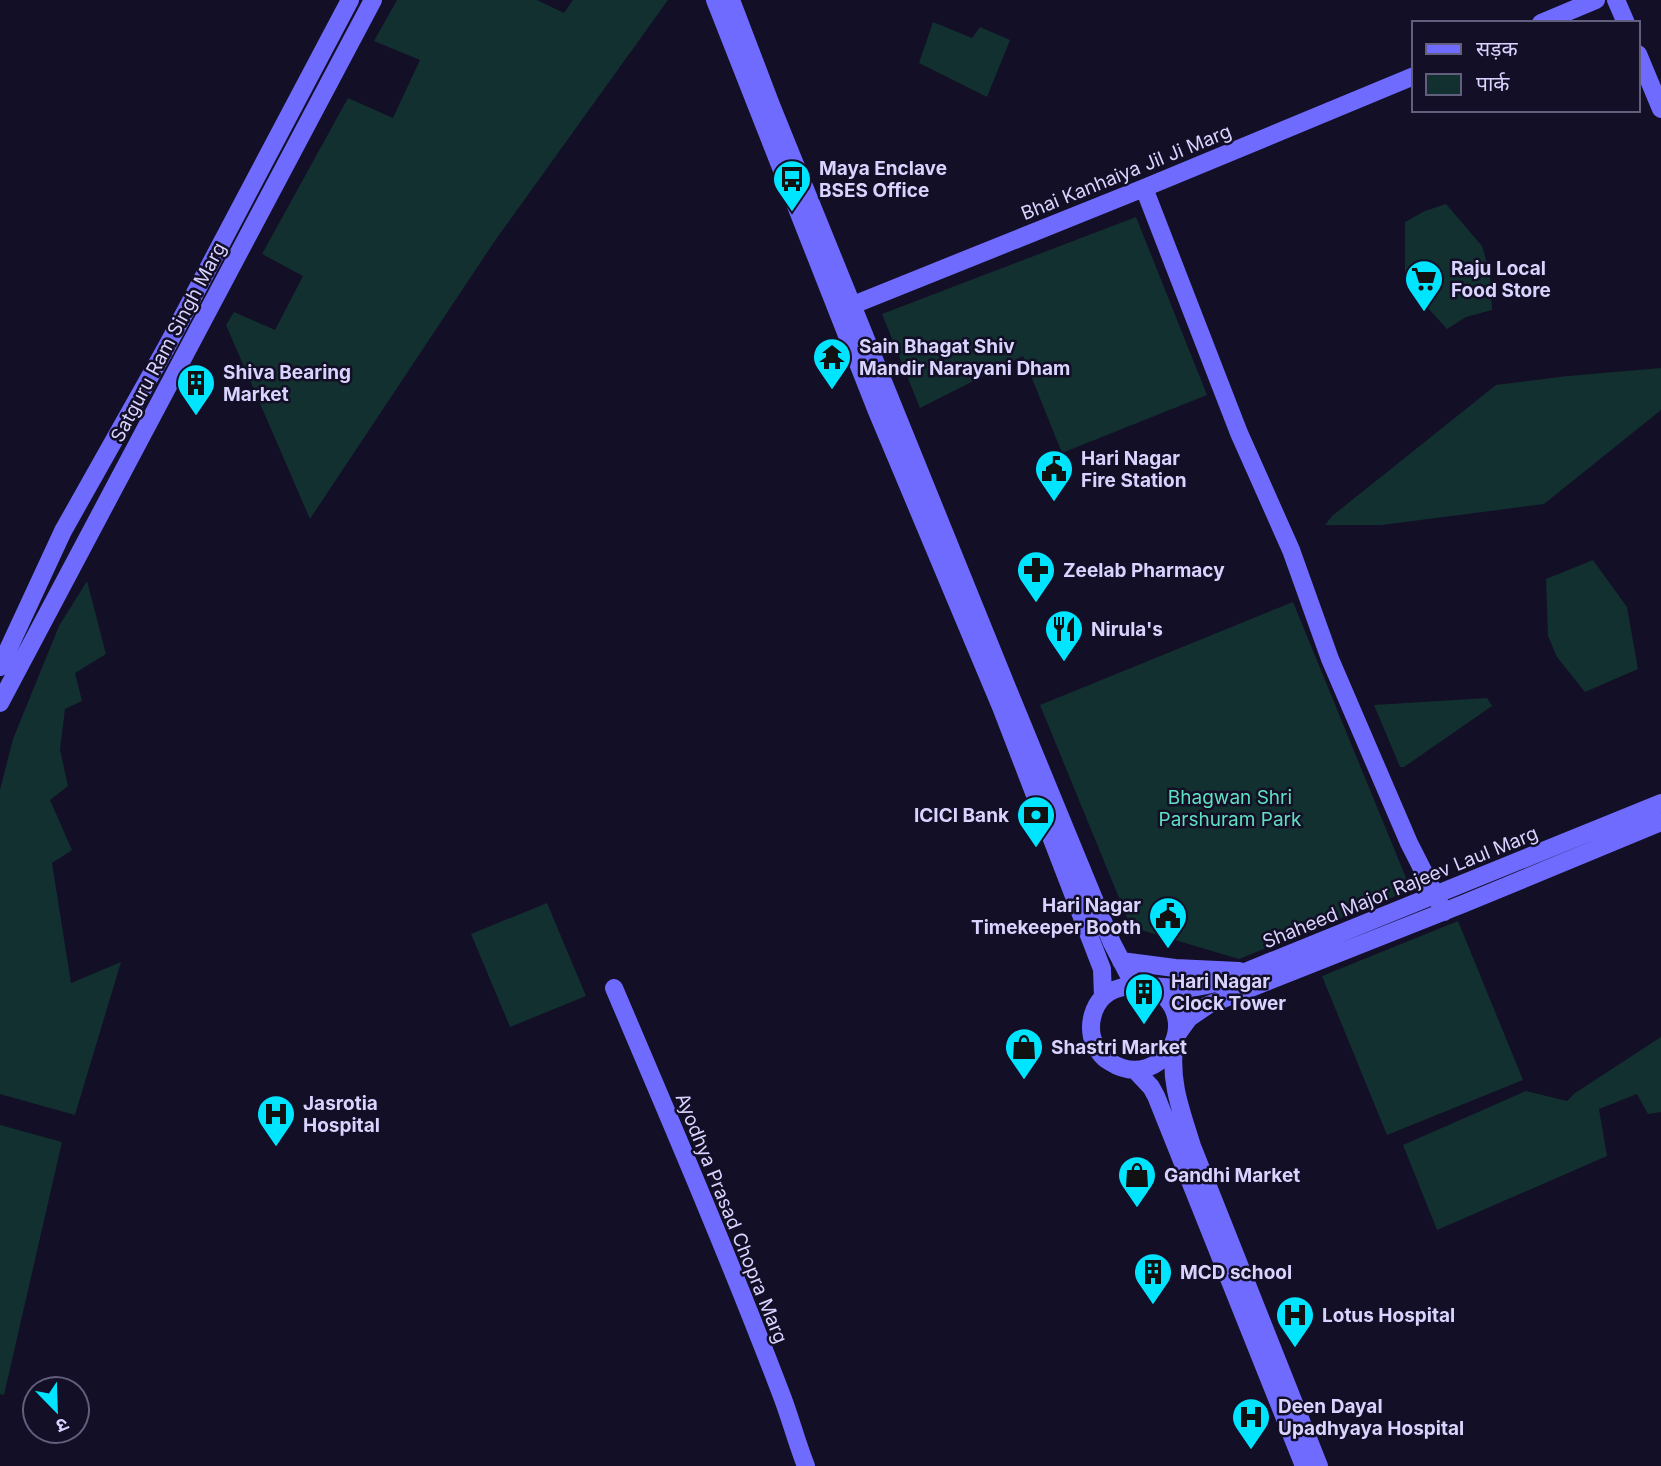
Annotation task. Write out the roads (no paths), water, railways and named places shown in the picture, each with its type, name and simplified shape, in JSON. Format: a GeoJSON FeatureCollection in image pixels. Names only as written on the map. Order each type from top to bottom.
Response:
{"type":"FeatureCollection","features":[{"type":"Feature","properties":{"kind":"street","name":"Satguru Ram Singh Marg"},"geometry":{"type":"LineString","coordinates":[[0,667],[63,531],[166,348],[350,0]]}},
{"type":"Feature","properties":{"kind":"street","name":"Satguru Ram Singh Marg"},"geometry":{"type":"LineString","coordinates":[[0,704],[373,0]]}},
{"type":"Feature","properties":{"kind":"street"},"geometry":{"type":"LineString","coordinates":[[715,0],[881,422],[1004,715],[1102,969],[1103,997]]}},
{"type":"Feature","properties":{"kind":"street"},"geometry":{"type":"LineString","coordinates":[[731,0],[1121,961],[1142,987],[1168,1000],[1174,1011],[1177,1023],[1172,1070],[1192,1146],[1319,1466]]}},
{"type":"Feature","properties":{"kind":"street"},"geometry":{"type":"LineString","coordinates":[[1546,21],[1596,0]]}},
{"type":"Feature","properties":{"kind":"street"},"geometry":{"type":"LineString","coordinates":[[1616,0],[1625,21]]}},
{"type":"Feature","properties":{"kind":"street"},"geometry":{"type":"LineString","coordinates":[[1640,59],[1661,109]]}},
{"type":"Feature","properties":{"kind":"street","name":"Bhai Kanhaiya Jil Ji Marg"},"geometry":{"type":"LineString","coordinates":[[853,305],[1412,77]]}},
{"type":"Feature","properties":{"kind":"street"},"geometry":{"type":"LineString","coordinates":[[1144,188],[1239,433],[1291,551],[1331,659],[1409,843],[1444,912]]}},
{"type":"Feature","properties":{"kind":"street","name":"Shaheed Major Rajeev Laul Marg"},"geometry":{"type":"LineString","coordinates":[[1142,987],[1190,989],[1223,981],[1661,803]]}},
{"type":"Feature","properties":{"kind":"street","name":"Shaheed Major Rajeev Laul Marg"},"geometry":{"type":"LineString","coordinates":[[1176,1039],[1189,1018],[1208,1005],[1444,912],[1661,822]]}},
{"type":"Feature","properties":{"kind":"street"},"geometry":{"type":"LineString","coordinates":[[1121,961],[1175,968],[1246,972]]}},
{"type":"Feature","properties":{"kind":"street"},"geometry":{"type":"LineString","coordinates":[[1142,987],[1117,988],[1103,997],[1094,1011],[1090,1028],[1094,1045],[1104,1059],[1118,1068],[1135,1070],[1152,1067],[1166,1057],[1176,1039]]}},
{"type":"Feature","properties":{"kind":"street","name":"Ayodhya Prasad Chopra Marg"},"geometry":{"type":"LineString","coordinates":[[614,988],[716,1231],[781,1393],[792,1432],[806,1466]]}},
{"type":"Feature","properties":{"kind":"street"},"geometry":{"type":"LineString","coordinates":[[1135,1070],[1152,1087],[1156,1096],[1304,1466]]}},
{"type":"Feature","properties":{"kind":"place","name":"Maya Enclave BSES Office"},"geometry":{"type":"Point","coordinates":[792,213]}},
{"type":"Feature","properties":{"kind":"place","name":"Raju Local Food Store"},"geometry":{"type":"Point","coordinates":[1424,313]}},
{"type":"Feature","properties":{"kind":"place","name":"Sain Bhagat Shiv Mandir Narayani Dham"},"geometry":{"type":"Point","coordinates":[832,391]}},
{"type":"Feature","properties":{"kind":"place","name":"Shiva Bearing Market"},"geometry":{"type":"Point","coordinates":[196,417]}},
{"type":"Feature","properties":{"kind":"place","name":"Hari Nagar Fire Station"},"geometry":{"type":"Point","coordinates":[1054,503]}},
{"type":"Feature","properties":{"kind":"place","name":"Zeelab Pharmacy"},"geometry":{"type":"Point","coordinates":[1036,604]}},
{"type":"Feature","properties":{"kind":"place","name":"Nirula's"},"geometry":{"type":"Point","coordinates":[1064,663]}},
{"type":"Feature","properties":{"kind":"place","name":"ICICI Bank"},"geometry":{"type":"Point","coordinates":[1036,849]}},
{"type":"Feature","properties":{"kind":"place","name":"Hari Nagar Timekeeper Booth"},"geometry":{"type":"Point","coordinates":[1168,950]}},
{"type":"Feature","properties":{"kind":"place","name":"Hari Nagar Clock Tower"},"geometry":{"type":"Point","coordinates":[1144,1026]}},
{"type":"Feature","properties":{"kind":"place","name":"Shastri Market"},"geometry":{"type":"Point","coordinates":[1024,1081]}},
{"type":"Feature","properties":{"kind":"place","name":"Jasrotia Hospital"},"geometry":{"type":"Point","coordinates":[276,1148]}},
{"type":"Feature","properties":{"kind":"place","name":"Gandhi Market"},"geometry":{"type":"Point","coordinates":[1137,1209]}},
{"type":"Feature","properties":{"kind":"place","name":"MCD school"},"geometry":{"type":"Point","coordinates":[1153,1306]}},
{"type":"Feature","properties":{"kind":"place","name":"Lotus Hospital"},"geometry":{"type":"Point","coordinates":[1295,1349]}},
{"type":"Feature","properties":{"kind":"place","name":"Deen Dayal Upadhyaya Hospital"},"geometry":{"type":"Point","coordinates":[1251,1451]}},
{"type":"Feature","properties":{"kind":"park label","name":"Bhagwan Shri Parshuram Park"},"geometry":{"type":"Point","coordinates":[1230,808]}}]}
